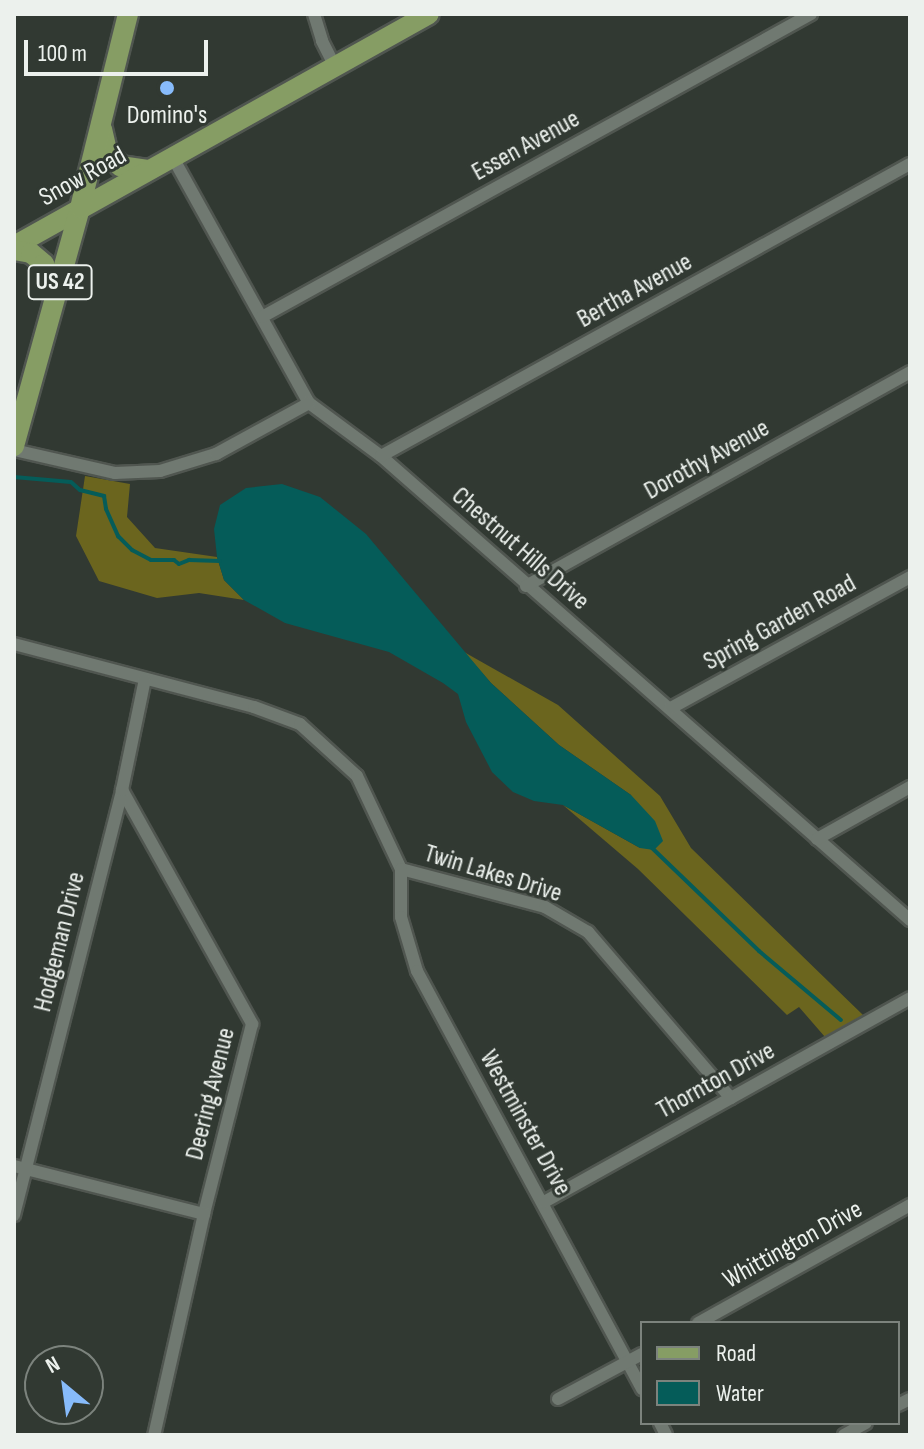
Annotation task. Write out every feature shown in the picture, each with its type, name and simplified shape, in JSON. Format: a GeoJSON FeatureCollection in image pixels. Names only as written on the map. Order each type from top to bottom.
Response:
{"type":"FeatureCollection","features":[{"type":"Feature","properties":{"kind":"main road","name":"US 42"},"geometry":{"type":"LineString","coordinates":[[14,448],[80,208],[128,14]]}},
{"type":"Feature","properties":{"kind":"main road","name":"Snow Road"},"geometry":{"type":"LineString","coordinates":[[14,248],[172,156],[429,14]]}},
{"type":"Feature","properties":{"kind":"main road"},"geometry":{"type":"LineString","coordinates":[[101,125],[112,160],[131,170],[148,170]]}},
{"type":"Feature","properties":{"kind":"main road"},"geometry":{"type":"LineString","coordinates":[[14,248],[31,253],[44,264],[56,298]]}},
{"type":"Feature","properties":{"kind":"street"},"geometry":{"type":"LineString","coordinates":[[314,14],[322,41],[335,66]]}},
{"type":"Feature","properties":{"kind":"street","name":"Essen Avenue"},"geometry":{"type":"LineString","coordinates":[[262,317],[811,14]]}},
{"type":"Feature","properties":{"kind":"street","name":"Chestnut Hills Drive"},"geometry":{"type":"LineString","coordinates":[[172,156],[309,403],[381,456],[910,920]]}},
{"type":"Feature","properties":{"kind":"street","name":"Bertha Avenue"},"geometry":{"type":"LineString","coordinates":[[381,456],[910,164]]}},
{"type":"Feature","properties":{"kind":"street","name":"Dorothy Avenue"},"geometry":{"type":"LineString","coordinates":[[526,586],[910,372]]}},
{"type":"Feature","properties":{"kind":"street"},"geometry":{"type":"LineString","coordinates":[[14,448],[115,473],[160,471],[216,454],[309,403]]}},
{"type":"Feature","properties":{"kind":"street","name":"Spring Garden Road"},"geometry":{"type":"LineString","coordinates":[[671,708],[910,577]]}},
{"type":"Feature","properties":{"kind":"street","name":"Twin Lakes Drive"},"geometry":{"type":"LineString","coordinates":[[14,644],[254,707],[300,724],[357,776],[401,869],[545,907],[588,932],[731,1098]]}},
{"type":"Feature","properties":{"kind":"street","name":"Hodgeman Drive"},"geometry":{"type":"LineString","coordinates":[[14,1215],[19,1168],[122,790],[145,679]]}},
{"type":"Feature","properties":{"kind":"street"},"geometry":{"type":"LineString","coordinates":[[817,839],[910,787]]}},
{"type":"Feature","properties":{"kind":"street","name":"Deering Avenue"},"geometry":{"type":"LineString","coordinates":[[122,790],[252,1024],[204,1214],[154,1435]]}},
{"type":"Feature","properties":{"kind":"street","name":"Westminster Drive"},"geometry":{"type":"LineString","coordinates":[[401,869],[401,917],[417,971],[640,1385]]}},
{"type":"Feature","properties":{"kind":"street","name":"Thornton Drive"},"geometry":{"type":"LineString","coordinates":[[544,1202],[910,998]]}},
{"type":"Feature","properties":{"kind":"street"},"geometry":{"type":"LineString","coordinates":[[19,1168],[204,1214]]}},
{"type":"Feature","properties":{"kind":"street","name":"Whittington Drive"},"geometry":{"type":"LineString","coordinates":[[702,1321],[910,1205]]}},
{"type":"Feature","properties":{"kind":"street"},"geometry":{"type":"LineString","coordinates":[[558,1399],[640,1355]]}},
{"type":"Feature","properties":{"kind":"street"},"geometry":{"type":"LineString","coordinates":[[844,1435],[862,1425]]}},
{"type":"Feature","properties":{"kind":"shaded area"},"geometry":{"type":"Polygon","coordinates":[[[85,476],[130,484],[127,517],[155,548],[217,557],[224,580],[244,600],[199,593],[157,598],[99,581],[76,536],[85,476]]]}},
{"type":"Feature","properties":{"kind":"shaded area"},"geometry":{"type":"Polygon","coordinates":[[[464,652],[558,705],[660,796],[691,848],[863,1015],[825,1037],[799,1007],[787,1015],[638,869],[563,805],[640,848],[631,795],[559,745],[491,683],[464,652]]]}},
{"type":"Feature","properties":{"kind":"water"},"geometry":{"type":"Polygon","coordinates":[[[282,484],[320,497],[366,534],[491,683],[559,745],[631,795],[655,821],[663,841],[654,850],[640,848],[563,805],[534,801],[513,792],[492,772],[466,722],[458,694],[443,683],[389,652],[285,623],[244,600],[224,580],[217,557],[214,529],[220,505],[246,488],[282,484]]]}},
{"type":"Feature","properties":{"kind":"waterway"},"geometry":{"type":"LineString","coordinates":[[14,477],[71,482],[80,490],[104,496],[106,509],[118,536],[132,550],[151,560],[174,560],[179,564],[189,560],[220,561]]}},
{"type":"Feature","properties":{"kind":"waterway"},"geometry":{"type":"LineString","coordinates":[[651,847],[759,951],[841,1020]]}},
{"type":"Feature","properties":{"kind":"place","name":"Domino's"},"geometry":{"type":"Point","coordinates":[167,88]}}]}
